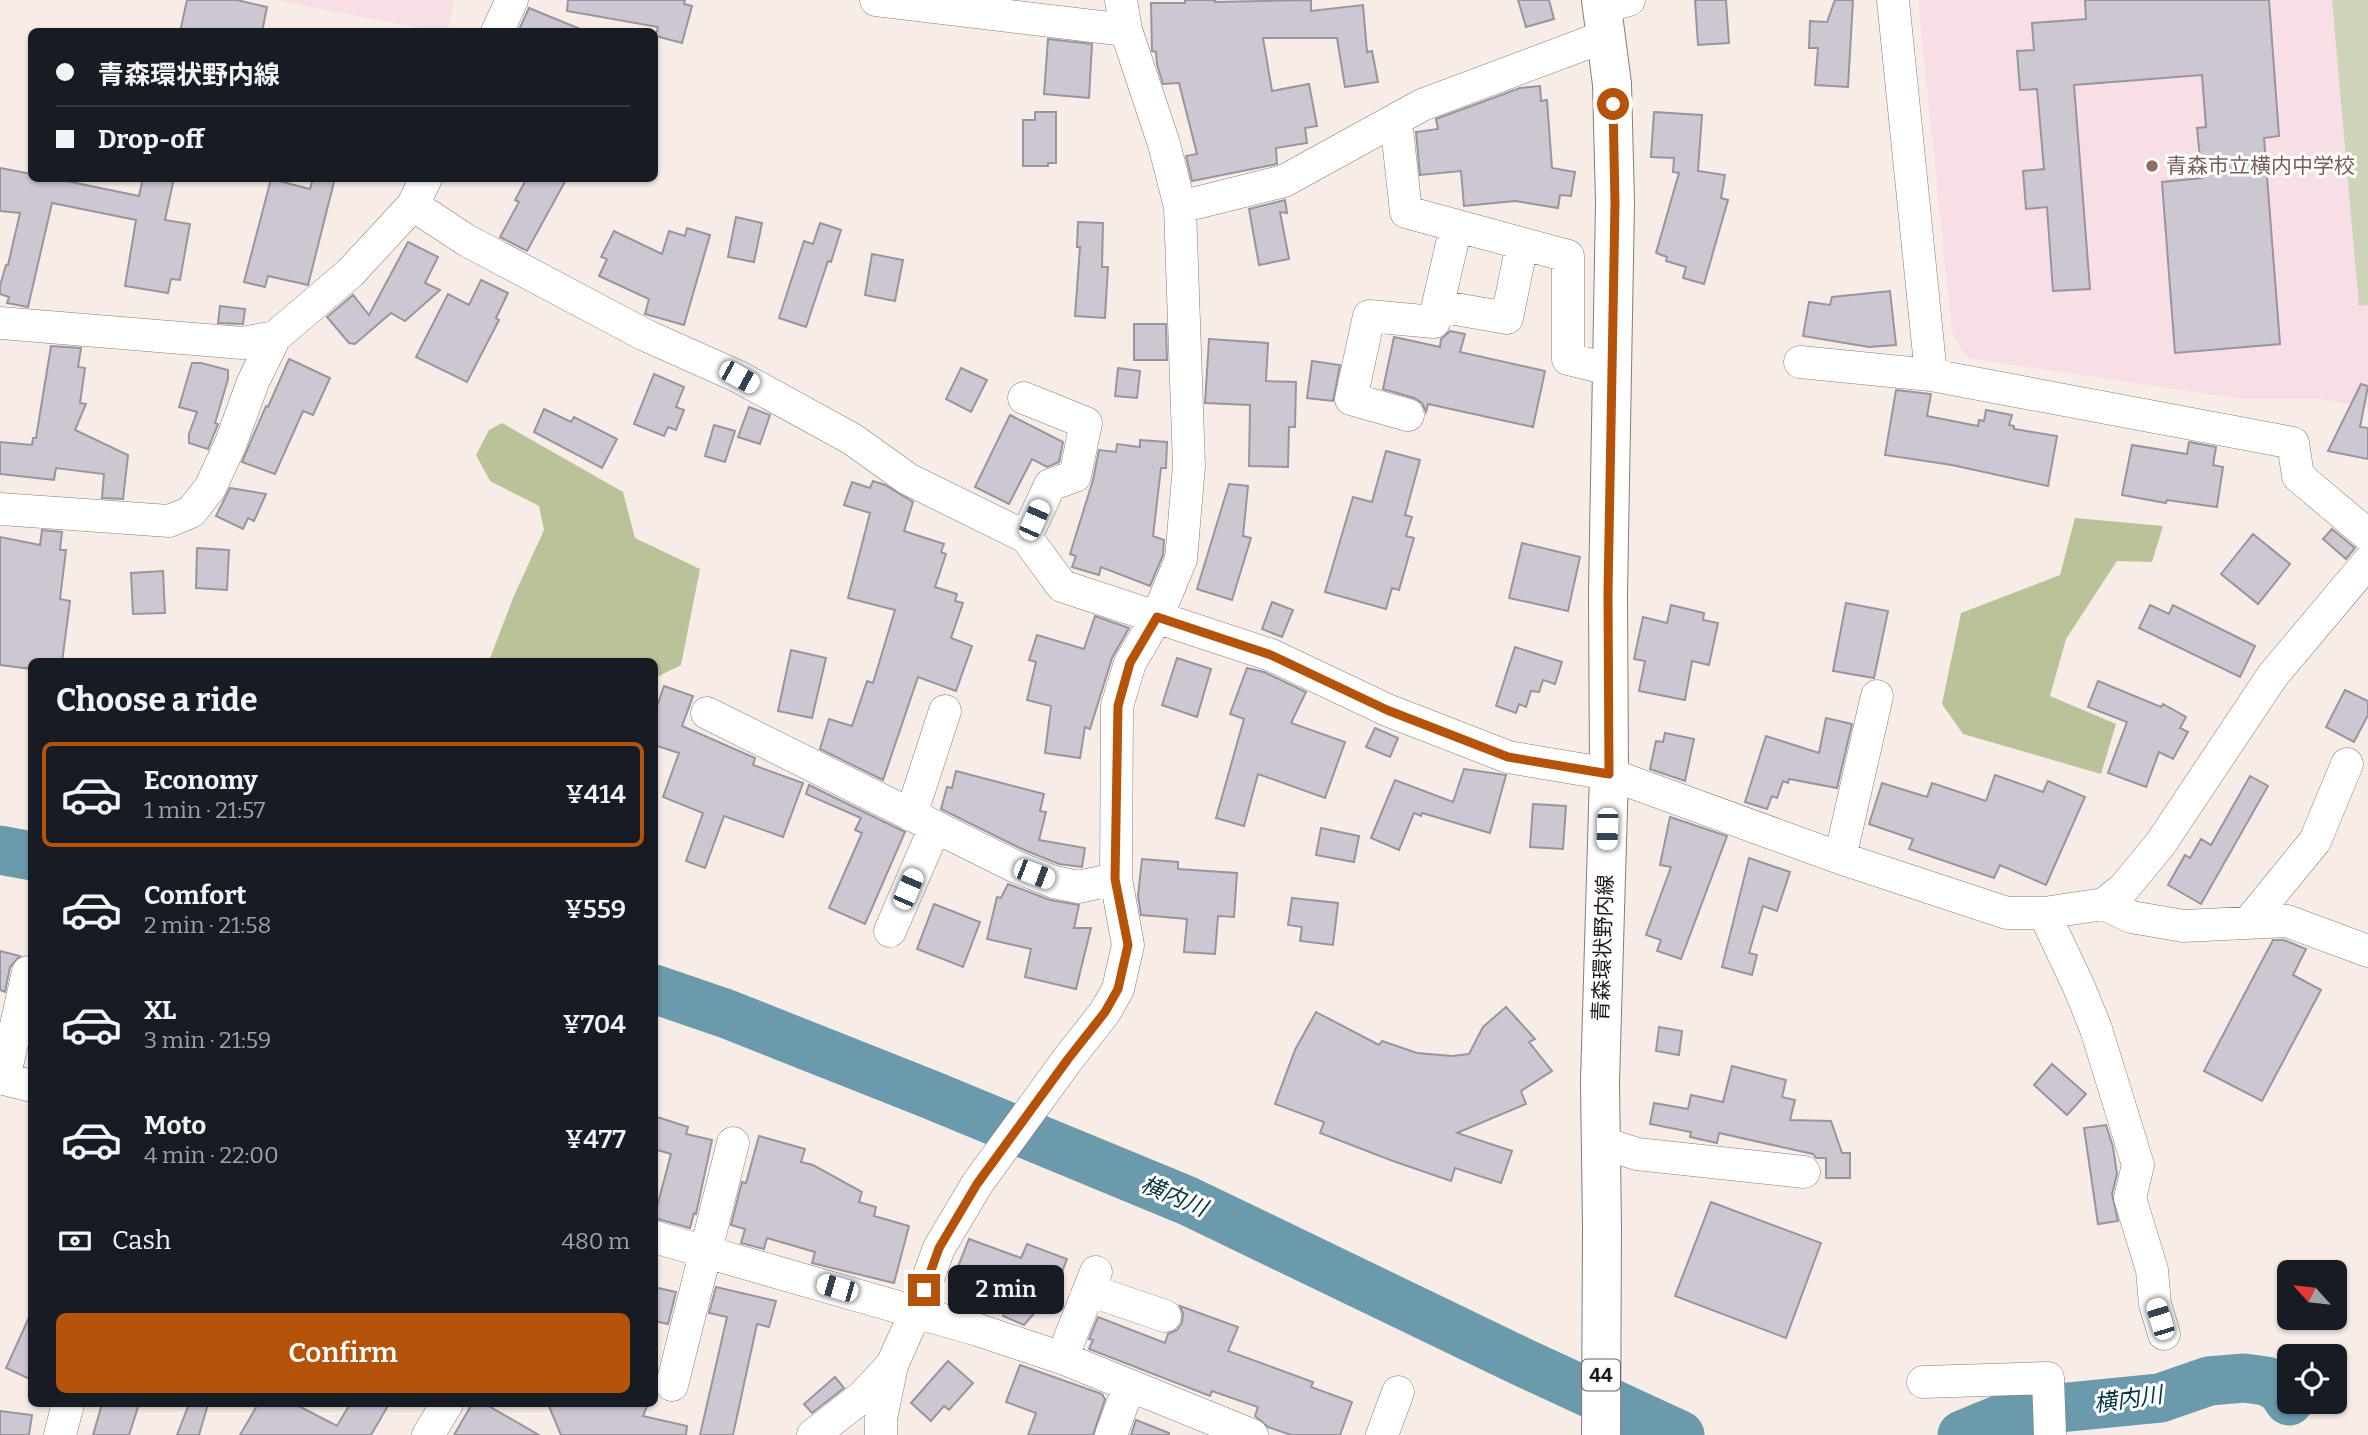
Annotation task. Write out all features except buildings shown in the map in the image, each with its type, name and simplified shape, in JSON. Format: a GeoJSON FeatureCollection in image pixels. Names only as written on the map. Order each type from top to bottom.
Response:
{"type":"FeatureCollection","features":[{"type":"Feature","properties":{"kind":"main road","name":"青森環状野内線"},"geometry":{"type":"LineString","coordinates":[[1601,1435],[1600,1142],[1602,966],[1609,774],[1608,593],[1613,370],[1614,145],[1609,11]]}},
{"type":"Feature","properties":{"kind":"street"},"geometry":{"type":"LineString","coordinates":[[499,28],[512,0]]}},
{"type":"Feature","properties":{"kind":"street"},"geometry":{"type":"LineString","coordinates":[[876,0],[1124,15],[1164,144],[1180,207],[1189,466],[1181,559],[1157,617],[1130,663],[1118,706],[1115,879],[1128,945],[1120,980],[1105,1012],[977,1184],[939,1248],[916,1311],[892,1365],[881,1419],[881,1435]]}},
{"type":"Feature","properties":{"kind":"street"},"geometry":{"type":"LineString","coordinates":[[1893,0],[1931,375]]}},
{"type":"Feature","properties":{"kind":"street"},"geometry":{"type":"LineString","coordinates":[[1180,207],[1284,181],[1422,105],[1609,11]]}},
{"type":"Feature","properties":{"kind":"street"},"geometry":{"type":"LineString","coordinates":[[1396,120],[1406,212],[1568,256],[1568,359],[1613,370]]}},
{"type":"Feature","properties":{"kind":"street"},"geometry":{"type":"LineString","coordinates":[[0,509],[169,521],[191,513],[210,488],[230,445],[253,382],[275,337],[350,273],[419,192],[490,252],[645,335],[739,377],[852,439],[908,479],[1027,537],[1062,586],[1271,655],[1387,710],[1508,757],[1609,774],[1840,858],[2007,913],[2044,913],[2104,904],[2124,888],[2161,843],[2273,674],[2368,562]]}},
{"type":"Feature","properties":{"kind":"street"},"geometry":{"type":"LineString","coordinates":[[1408,415],[1351,398],[1369,316],[1434,322],[1456,226]]}},
{"type":"Feature","properties":{"kind":"street"},"geometry":{"type":"LineString","coordinates":[[1438,306],[1507,318],[1522,244]]}},
{"type":"Feature","properties":{"kind":"street"},"geometry":{"type":"LineString","coordinates":[[0,323],[243,343],[275,337]]}},
{"type":"Feature","properties":{"kind":"street"},"geometry":{"type":"LineString","coordinates":[[1801,362],[1931,375],[2293,443],[2298,476],[2368,535]]}},
{"type":"Feature","properties":{"kind":"street"},"geometry":{"type":"LineString","coordinates":[[1024,398],[1086,423],[1074,477],[1050,485],[1027,537]]}},
{"type":"Feature","properties":{"kind":"street"},"geometry":{"type":"LineString","coordinates":[[1840,858],[1877,696]]}},
{"type":"Feature","properties":{"kind":"street"},"geometry":{"type":"LineString","coordinates":[[890,931],[923,821],[945,711]]}},
{"type":"Feature","properties":{"kind":"street"},"geometry":{"type":"LineString","coordinates":[[707,713],[1014,866],[1054,882],[1078,887],[1115,879]]}},
{"type":"Feature","properties":{"kind":"street"},"geometry":{"type":"LineString","coordinates":[[2248,923],[2315,841],[2347,764]]}},
{"type":"Feature","properties":{"kind":"street"},"geometry":{"type":"LineString","coordinates":[[2104,904],[2132,917],[2184,926],[2287,921],[2368,951]]}},
{"type":"Feature","properties":{"kind":"street"},"geometry":{"type":"LineString","coordinates":[[2044,913],[2096,1029],[2138,1165],[2130,1198],[2152,1270],[2155,1304],[2164,1334]]}},
{"type":"Feature","properties":{"kind":"street"},"geometry":{"type":"LineString","coordinates":[[12,1081],[28,972]]}},
{"type":"Feature","properties":{"kind":"street"},"geometry":{"type":"LineString","coordinates":[[1600,1142],[1637,1154],[1804,1172]]}},
{"type":"Feature","properties":{"kind":"street"},"geometry":{"type":"LineString","coordinates":[[672,1385],[733,1143]]}},
{"type":"Feature","properties":{"kind":"street"},"geometry":{"type":"LineString","coordinates":[[658,1238],[916,1311],[1062,1358],[1252,1435]]}},
{"type":"Feature","properties":{"kind":"street"},"geometry":{"type":"LineString","coordinates":[[1062,1358],[1092,1281],[1165,1316]]}},
{"type":"Feature","properties":{"kind":"street"},"geometry":{"type":"LineString","coordinates":[[813,1435],[862,1397],[892,1365]]}},
{"type":"Feature","properties":{"kind":"street"},"geometry":{"type":"LineString","coordinates":[[1923,1382],[2048,1378],[2050,1430]]}},
{"type":"Feature","properties":{"kind":"street"},"geometry":{"type":"LineString","coordinates":[[1111,1435],[1129,1386]]}},
{"type":"Feature","properties":{"kind":"street"},"geometry":{"type":"LineString","coordinates":[[1382,1435],[1398,1392]]}},
{"type":"Feature","properties":{"kind":"street"},"geometry":{"type":"LineString","coordinates":[[60,1435],[67,1407]]}},
{"type":"Feature","properties":{"kind":"street"},"geometry":{"type":"LineString","coordinates":[[428,1435],[445,1407]]}},
{"type":"Feature","properties":{"kind":"shaded area"},"geometry":{"type":"Polygon","coordinates":[[[274,0],[454,0],[449,28],[420,28],[274,0]]]}},
{"type":"Feature","properties":{"kind":"shaded area","name":"青森市立横内中学校"},"geometry":{"type":"Polygon","coordinates":[[[1918,0],[2368,0],[2368,408],[2322,399],[2241,399],[1967,358],[1952,333],[1918,0]]]}},
{"type":"Feature","properties":{"kind":"green space"},"geometry":{"type":"Polygon","coordinates":[[[2332,0],[2368,0],[2368,305],[2359,306],[2332,0]]]}},
{"type":"Feature","properties":{"kind":"green space"},"geometry":{"type":"Polygon","coordinates":[[[502,423],[623,492],[635,538],[700,569],[681,665],[658,676],[658,658],[490,658],[513,598],[544,530],[539,506],[490,481],[476,455],[489,430],[502,423]]]}},
{"type":"Feature","properties":{"kind":"green space"},"geometry":{"type":"Polygon","coordinates":[[[2075,518],[2163,526],[2152,562],[2117,561],[2066,639],[2050,696],[2116,724],[2101,774],[1963,734],[1942,704],[1961,613],[2060,575],[2075,518]]]}},
{"type":"Feature","properties":{"kind":"waterway","name":"横内川"},"geometry":{"type":"LineString","coordinates":[[0,850],[28,855]]}},
{"type":"Feature","properties":{"kind":"waterway","name":"横内川"},"geometry":{"type":"LineString","coordinates":[[658,990],[727,1014],[929,1094],[1188,1201],[1680,1435]]}},
{"type":"Feature","properties":{"kind":"waterway","name":"横内川"},"geometry":{"type":"LineString","coordinates":[[1962,1435],[2018,1412],[2160,1398],[2209,1381],[2244,1378],[2266,1381],[2277,1386]]}},
{"type":"Feature","properties":{"kind":"place","name":"青森市立横内中学校"},"geometry":{"type":"Point","coordinates":[2152,166]}},
{"type":"Feature","properties":{"kind":"route"},"geometry":{"type":"LineString","coordinates":[[924,1290],[939,1248],[977,1184],[1105,1012],[1118,989],[1128,945],[1115,879],[1118,706],[1130,663],[1157,617],[1271,655],[1387,710],[1508,757],[1609,774],[1608,593],[1615,203],[1613,104]]}}]}
